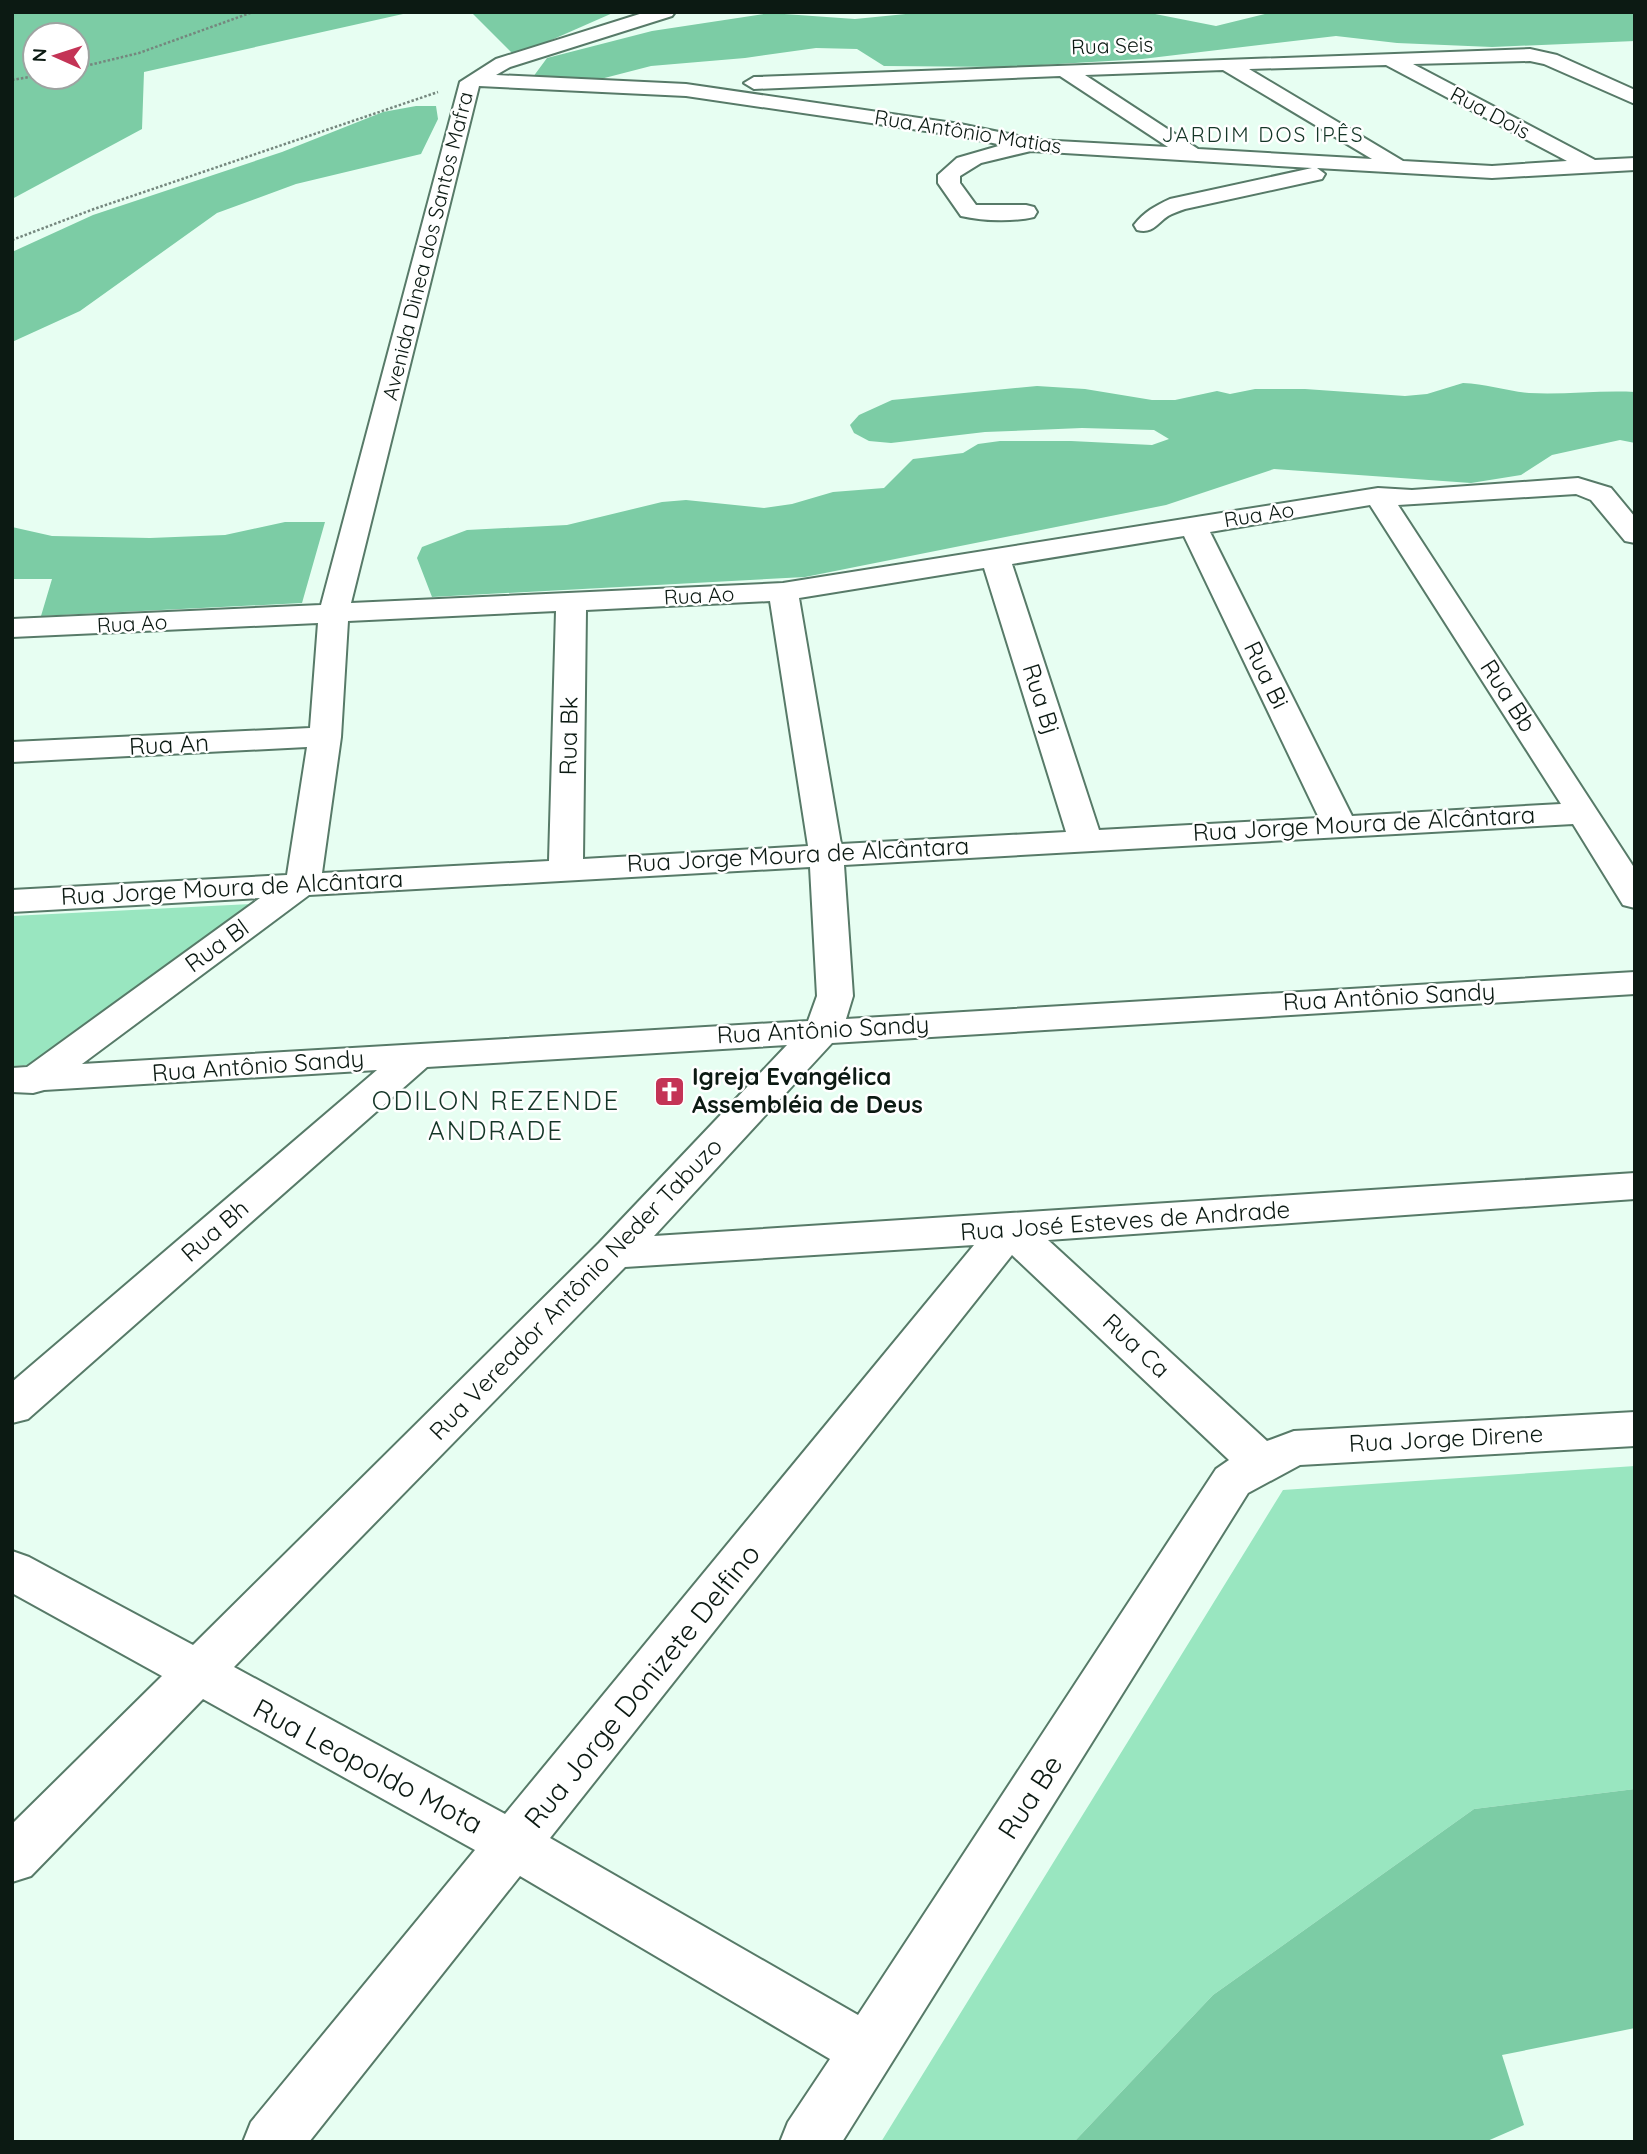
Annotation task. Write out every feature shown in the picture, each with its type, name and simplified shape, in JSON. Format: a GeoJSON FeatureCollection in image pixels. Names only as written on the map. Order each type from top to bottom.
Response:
{"type":"FeatureCollection","features":[{"type":"Feature","properties":{"kind":"street","name":"Avenida Dinea dos Santos Mafra"},"geometry":{"type":"LineString","coordinates":[[334,613],[470,82],[503,63],[666,12]]}},
{"type":"Feature","properties":{"kind":"street","name":"Rua Seis"},"geometry":{"type":"LineString","coordinates":[[686,90],[724,84],[1227,64],[1541,57],[1635,98]]}},
{"type":"Feature","properties":{"kind":"street","name":"Rua Dois"},"geometry":{"type":"LineString","coordinates":[[1390,60],[1591,166]]}},
{"type":"Feature","properties":{"kind":"street"},"geometry":{"type":"LineString","coordinates":[[1227,64],[1400,166]]}},
{"type":"Feature","properties":{"kind":"street"},"geometry":{"type":"LineString","coordinates":[[1065,71],[1193,154]]}},
{"type":"Feature","properties":{"kind":"street"},"geometry":{"type":"LineString","coordinates":[[901,78],[960,131]]}},
{"type":"Feature","properties":{"kind":"street","name":"Rua Antônio Matias"},"geometry":{"type":"LineString","coordinates":[[470,82],[521,80],[686,90],[960,131],[1038,146],[1492,172],[1635,164]]}},
{"type":"Feature","properties":{"kind":"street"},"geometry":{"type":"LineString","coordinates":[[1026,212],[969,211],[949,183],[949,175],[957,166],[972,159],[994,152],[1038,146]]}},
{"type":"Feature","properties":{"kind":"street"},"geometry":{"type":"LineString","coordinates":[[1145,225],[1159,212],[1178,204],[1357,164]]}},
{"type":"Feature","properties":{"kind":"street","name":"Rua Ao"},"geometry":{"type":"LineString","coordinates":[[12,628],[783,592],[1378,496],[1412,498],[1578,486],[1601,494],[1635,535]]}},
{"type":"Feature","properties":{"kind":"street","name":"Rua Bb"},"geometry":{"type":"LineString","coordinates":[[1378,496],[1635,898]]}},
{"type":"Feature","properties":{"kind":"street","name":"Rua Bi"},"geometry":{"type":"LineString","coordinates":[[1193,526],[1339,824]]}},
{"type":"Feature","properties":{"kind":"street","name":"Rua Bj"},"geometry":{"type":"LineString","coordinates":[[996,559],[1085,839]]}},
{"type":"Feature","properties":{"kind":"street","name":"Rua Vereador Antônio Neder Tabuzo"},"geometry":{"type":"LineString","coordinates":[[12,1859],[614,1253],[823,1030],[835,996],[826,853],[783,592]]}},
{"type":"Feature","properties":{"kind":"street","name":"Rua Bk"},"geometry":{"type":"LineString","coordinates":[[566,868],[571,604]]}},
{"type":"Feature","properties":{"kind":"street"},"geometry":{"type":"LineString","coordinates":[[303,883],[326,737],[334,613]]}},
{"type":"Feature","properties":{"kind":"street","name":"Rua An"},"geometry":{"type":"LineString","coordinates":[[12,752],[326,737]]}},
{"type":"Feature","properties":{"kind":"street","name":"Rua Jorge Moura de Alcântara"},"geometry":{"type":"LineString","coordinates":[[12,901],[1339,824],[1583,813]]}},
{"type":"Feature","properties":{"kind":"street","name":"Rua Bl"},"geometry":{"type":"LineString","coordinates":[[20,1085],[303,883]]}},
{"type":"Feature","properties":{"kind":"street","name":"Rua Antônio Sandy"},"geometry":{"type":"LineString","coordinates":[[20,1085],[823,1030],[1635,983]]}},
{"type":"Feature","properties":{"kind":"street","name":"Rua Bh"},"geometry":{"type":"LineString","coordinates":[[12,1406],[417,1056]]}},
{"type":"Feature","properties":{"kind":"street","name":"Rua José Esteves de Andrade"},"geometry":{"type":"LineString","coordinates":[[614,1253],[1010,1230],[1635,1185]]}},
{"type":"Feature","properties":{"kind":"street","name":"Rua Ca"},"geometry":{"type":"LineString","coordinates":[[1010,1230],[1261,1463]]}},
{"type":"Feature","properties":{"kind":"street","name":"Rua Jorge Donizete Delfino"},"geometry":{"type":"LineString","coordinates":[[272,2142],[1010,1230]]}},
{"type":"Feature","properties":{"kind":"street","name":"Rua Jorge Direne"},"geometry":{"type":"LineString","coordinates":[[1261,1463],[1294,1448],[1635,1429]]}},
{"type":"Feature","properties":{"kind":"street","name":"Rua Be"},"geometry":{"type":"LineString","coordinates":[[809,2142],[1232,1481],[1261,1463]]}},
{"type":"Feature","properties":{"kind":"street","name":"Rua Leopoldo Mota"},"geometry":{"type":"LineString","coordinates":[[12,1570],[514,1845],[867,2050]]}},
{"type":"Feature","properties":{"kind":"path"},"geometry":{"type":"LineString","coordinates":[[91,65],[139,53],[253,12]]}},
{"type":"Feature","properties":{"kind":"path"},"geometry":{"type":"LineString","coordinates":[[12,240],[383,108],[470,82]]}},
{"type":"Feature","properties":{"kind":"green space"},"geometry":{"type":"Polygon","coordinates":[[[12,12],[412,12],[144,72],[142,129],[12,199],[12,12]]]}},
{"type":"Feature","properties":{"kind":"green space"},"geometry":{"type":"Polygon","coordinates":[[[471,12],[615,12],[515,56],[471,12]]]}},
{"type":"Feature","properties":{"kind":"green space"},"geometry":{"type":"Polygon","coordinates":[[[926,12],[1145,12],[1216,26],[1273,12],[1635,12],[1635,41],[1492,47],[1397,43],[1336,36],[1142,59],[1007,67],[884,66],[857,49],[816,48],[745,58],[651,66],[589,82],[533,77],[547,58],[652,31],[770,13],[855,19],[926,12]]]}},
{"type":"Feature","properties":{"kind":"green space"},"geometry":{"type":"Polygon","coordinates":[[[416,106],[436,106],[438,119],[421,154],[296,184],[217,213],[80,311],[12,342],[12,252],[93,215],[282,152],[383,112],[416,106]]]}},
{"type":"Feature","properties":{"kind":"green space"},"geometry":{"type":"Polygon","coordinates":[[[1463,383],[1529,393],[1635,392],[1635,443],[1620,440],[1552,455],[1521,475],[1471,483],[1274,469],[1166,505],[805,577],[432,597],[417,558],[422,547],[467,530],[567,525],[662,502],[686,500],[764,508],[792,504],[833,492],[884,488],[913,459],[963,453],[978,444],[1000,441],[1071,441],[1152,445],[1169,439],[1154,430],[1082,428],[985,432],[891,443],[869,441],[854,433],[850,425],[859,415],[892,400],[1037,386],[1085,389],[1152,400],[1175,400],[1217,391],[1230,394],[1255,389],[1305,389],[1405,396],[1427,394],[1463,383]]]}},
{"type":"Feature","properties":{"kind":"green space"},"geometry":{"type":"Polygon","coordinates":[[[285,522],[325,522],[302,603],[41,616],[52,579],[12,579],[12,527],[52,536],[150,538],[225,535],[285,522]]]}},
{"type":"Feature","properties":{"kind":"green space"},"geometry":{"type":"Polygon","coordinates":[[[269,903],[50,1064],[12,1066],[12,916],[269,903]]]}},
{"type":"Feature","properties":{"kind":"green space"},"geometry":{"type":"Polygon","coordinates":[[[1635,1466],[1635,1789],[1474,1809],[1213,1995],[1074,2142],[881,2142],[1283,1490],[1635,1466]]]}},
{"type":"Feature","properties":{"kind":"green space"},"geometry":{"type":"Polygon","coordinates":[[[1635,1789],[1635,2028],[1502,2055],[1524,2125],[1485,2142],[1074,2142],[1213,1995],[1474,1809],[1635,1789]]]}},
{"type":"Feature","properties":{"kind":"place","name":"Igreja Evangélica Assembléia de Deus"},"geometry":{"type":"Point","coordinates":[669,1091]}},
{"type":"Feature","properties":{"kind":"district","name":"JARDIM DOS IPÊS"},"geometry":{"type":"Point","coordinates":[1263,135]}},
{"type":"Feature","properties":{"kind":"district","name":"ODILON REZENDE ANDRADE"},"geometry":{"type":"Point","coordinates":[496,1116]}}]}
